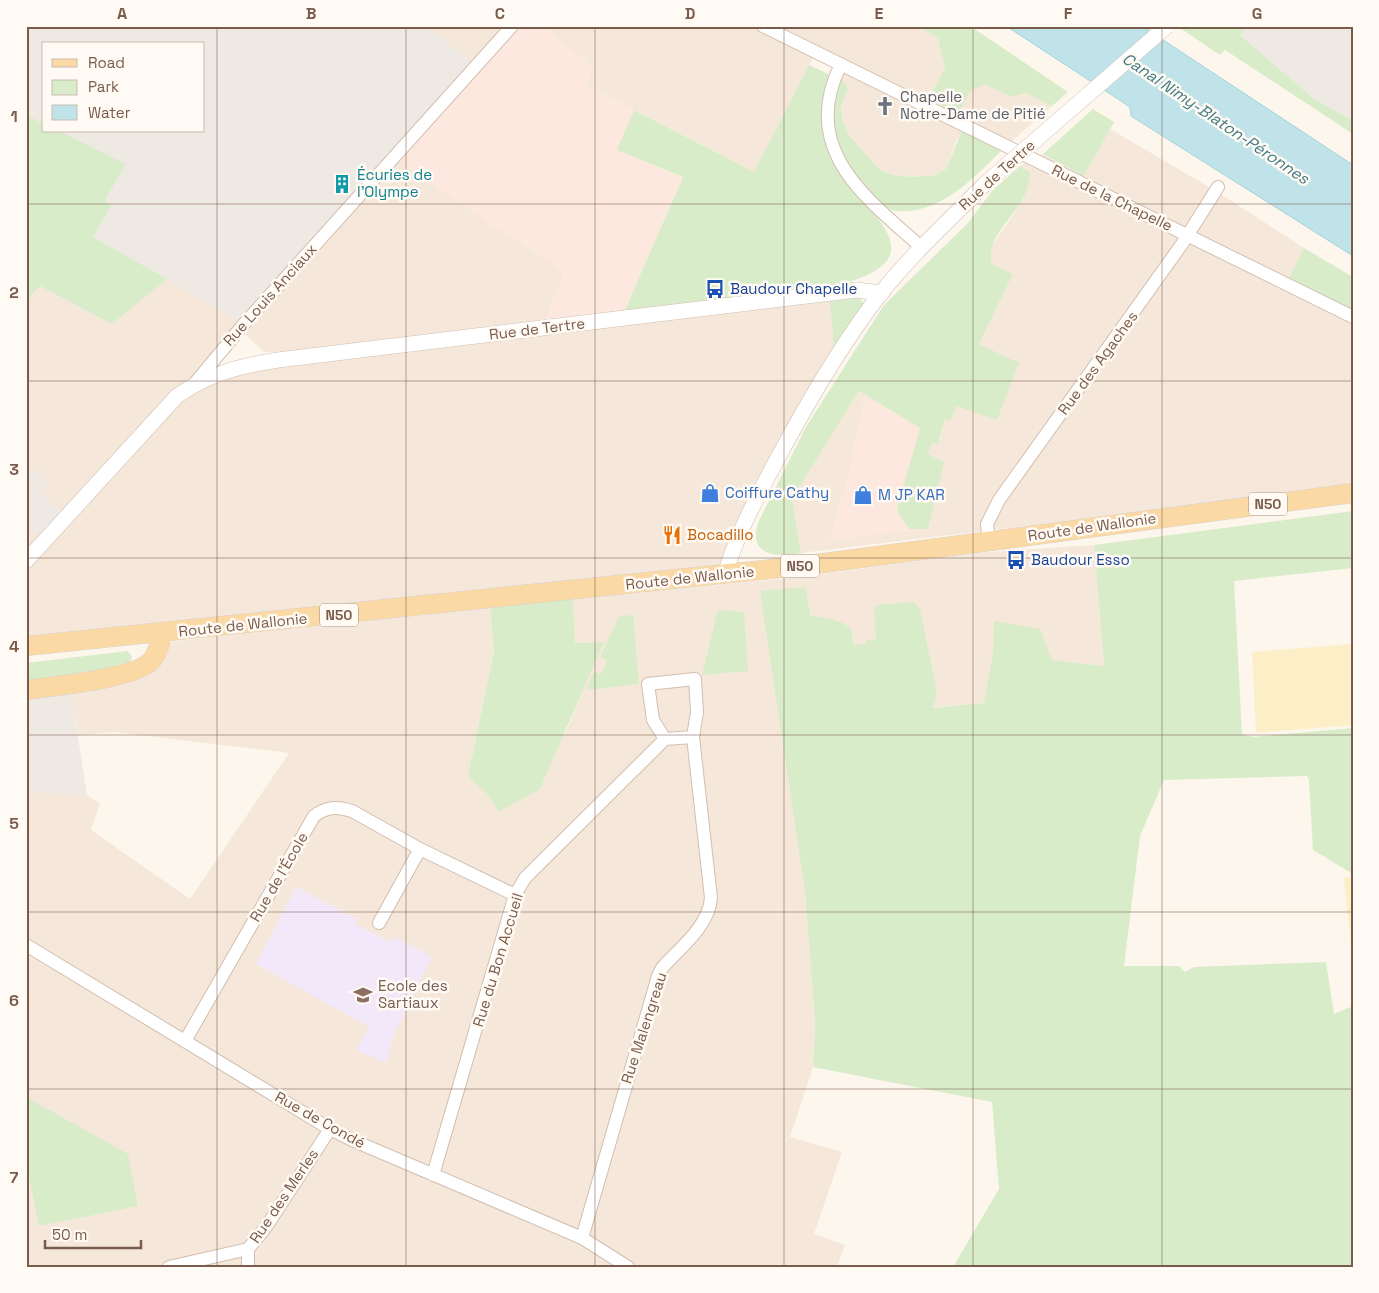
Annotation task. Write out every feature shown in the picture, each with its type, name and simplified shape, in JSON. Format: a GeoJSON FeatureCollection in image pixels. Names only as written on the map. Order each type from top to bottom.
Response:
{"type":"FeatureCollection","features":[{"type":"Feature","properties":{"kind":"main road","name":"Route de Wallonie"},"geometry":{"type":"LineString","coordinates":[[26,646],[725,574],[1353,493]]}},
{"type":"Feature","properties":{"kind":"main road"},"geometry":{"type":"LineString","coordinates":[[26,690],[111,677],[139,669],[150,662],[158,651],[162,633]]}},
{"type":"Feature","properties":{"kind":"street","name":"Rue Louis Anciaux"},"geometry":{"type":"LineString","coordinates":[[26,561],[177,396],[195,383],[250,317],[512,26]]}},
{"type":"Feature","properties":{"kind":"street","name":"Rue de la Chapelle"},"geometry":{"type":"LineString","coordinates":[[763,26],[1353,317]]}},
{"type":"Feature","properties":{"kind":"street","name":"Rue de Tertre"},"geometry":{"type":"LineString","coordinates":[[725,574],[736,539],[804,410],[831,365],[882,293],[921,247],[986,183],[1167,26]]}},
{"type":"Feature","properties":{"kind":"street"},"geometry":{"type":"LineString","coordinates":[[841,64],[830,92],[826,112],[827,130],[835,153],[865,198],[921,247]]}},
{"type":"Feature","properties":{"kind":"street","name":"Rue des Agaches"},"geometry":{"type":"LineString","coordinates":[[989,541],[987,524],[999,500],[1096,366],[1218,187]]}},
{"type":"Feature","properties":{"kind":"street","name":"Rue de Tertre"},"geometry":{"type":"LineString","coordinates":[[195,383],[234,368],[278,360],[856,290],[882,293]]}},
{"type":"Feature","properties":{"kind":"street","name":"Rue Malengreau"},"geometry":{"type":"LineString","coordinates":[[582,1238],[658,976],[662,968],[702,923],[710,908],[711,898],[692,737],[697,712],[695,679],[648,684],[653,720],[665,738]]}},
{"type":"Feature","properties":{"kind":"street"},"geometry":{"type":"LineString","coordinates":[[665,738],[692,737]]}},
{"type":"Feature","properties":{"kind":"street","name":"Rue du Bon Accueil"},"geometry":{"type":"LineString","coordinates":[[434,1175],[514,895],[525,878],[665,738]]}},
{"type":"Feature","properties":{"kind":"street","name":"Rue de l'École"},"geometry":{"type":"LineString","coordinates":[[185,1041],[314,816],[329,808],[342,807],[420,849],[514,895]]}},
{"type":"Feature","properties":{"kind":"street"},"geometry":{"type":"LineString","coordinates":[[379,923],[420,849]]}},
{"type":"Feature","properties":{"kind":"street","name":"Rue de Condé"},"geometry":{"type":"LineString","coordinates":[[26,945],[330,1129],[582,1238],[628,1267]]}},
{"type":"Feature","properties":{"kind":"street","name":"Rue des Merles"},"geometry":{"type":"LineString","coordinates":[[248,1267],[248,1249],[266,1227],[330,1129]]}},
{"type":"Feature","properties":{"kind":"street"},"geometry":{"type":"LineString","coordinates":[[169,1267],[248,1249]]}},
{"type":"Feature","properties":{"kind":"shaded area"},"geometry":{"type":"Polygon","coordinates":[[[26,26],[425,26],[476,64],[244,324],[167,279],[112,324],[40,286],[26,302],[26,26]]]}},
{"type":"Feature","properties":{"kind":"shaded area"},"geometry":{"type":"Polygon","coordinates":[[[425,26],[507,26],[473,62],[425,26]]]}},
{"type":"Feature","properties":{"kind":"shaded area"},"geometry":{"type":"Polygon","coordinates":[[[518,26],[543,26],[593,68],[586,85],[634,110],[618,150],[683,177],[624,312],[545,322],[565,271],[482,218],[397,160],[518,26]]]}},
{"type":"Feature","properties":{"kind":"shaded area"},"geometry":{"type":"Polygon","coordinates":[[[543,26],[919,26],[938,39],[945,68],[930,99],[986,85],[1012,97],[1026,93],[1052,106],[1006,146],[957,139],[946,169],[936,175],[912,177],[893,175],[880,170],[850,136],[842,120],[841,106],[848,89],[834,77],[841,64],[816,52],[754,172],[586,85],[593,68],[543,26]]]}},
{"type":"Feature","properties":{"kind":"shaded area"},"geometry":{"type":"Polygon","coordinates":[[[1247,26],[1353,26],[1353,121],[1313,98],[1240,35],[1247,26]]]}},
{"type":"Feature","properties":{"kind":"shaded area"},"geometry":{"type":"Polygon","coordinates":[[[1110,129],[1216,191],[1304,248],[1288,280],[1353,311],[1353,486],[801,553],[792,499],[859,391],[940,440],[945,419],[950,420],[979,344],[1013,274],[992,264],[989,255],[992,246],[1024,198],[1031,173],[1020,166],[1043,154],[1084,175],[1110,129]]]}},
{"type":"Feature","properties":{"kind":"shaded area"},"geometry":{"type":"Polygon","coordinates":[[[393,157],[482,218],[565,271],[545,322],[830,293],[835,359],[725,574],[26,638],[26,525],[40,535],[39,493],[48,481],[26,464],[26,302],[40,286],[112,324],[167,279],[244,324],[393,157]],[[244,325],[179,394],[278,360],[276,352],[264,352],[246,335],[244,325]]]}},
{"type":"Feature","properties":{"kind":"shaded area"},"geometry":{"type":"Polygon","coordinates":[[[865,394],[920,428],[897,506],[909,529],[914,530],[829,540],[849,472],[865,394]]]}},
{"type":"Feature","properties":{"kind":"shaded area"},"geometry":{"type":"Polygon","coordinates":[[[26,464],[48,481],[40,493],[68,515],[40,535],[26,525],[26,464]]]}},
{"type":"Feature","properties":{"kind":"shaded area"},"geometry":{"type":"Polygon","coordinates":[[[1094,545],[1104,666],[1052,660],[994,621],[993,654],[985,703],[879,712],[805,891],[815,1023],[813,1067],[790,1137],[842,1152],[814,1234],[845,1245],[837,1267],[26,1267],[26,792],[87,795],[100,804],[91,830],[190,899],[289,753],[113,732],[78,735],[70,686],[100,682],[169,642],[490,607],[494,650],[468,776],[488,795],[565,734],[603,642],[575,643],[573,599],[800,577],[985,552],[1094,545]]]}},
{"type":"Feature","properties":{"kind":"shaded area"},"geometry":{"type":"Polygon","coordinates":[[[70,686],[87,795],[26,792],[26,693],[70,686]]]}},
{"type":"Feature","properties":{"kind":"shaded area","name":"Ecole des Sartiaux"},"geometry":{"type":"Polygon","coordinates":[[[296,887],[357,919],[355,924],[391,942],[394,937],[432,957],[392,1039],[386,1063],[356,1050],[369,1027],[256,964],[296,887]]]}},
{"type":"Feature","properties":{"kind":"green space"},"geometry":{"type":"Polygon","coordinates":[[[919,26],[970,26],[1068,92],[1052,106],[1026,93],[1012,97],[986,85],[971,90],[958,114],[929,98],[945,68],[938,39],[919,26]]]}},
{"type":"Feature","properties":{"kind":"green space"},"geometry":{"type":"Polygon","coordinates":[[[1177,26],[1247,26],[1240,35],[1313,98],[1353,121],[1353,134],[1225,50],[1220,55],[1177,26]]]}},
{"type":"Feature","properties":{"kind":"green space"},"geometry":{"type":"Polygon","coordinates":[[[809,65],[843,81],[848,89],[841,106],[842,120],[850,136],[880,170],[893,175],[912,177],[936,175],[946,169],[964,126],[1006,146],[971,180],[943,200],[929,206],[913,211],[897,211],[881,205],[873,199],[867,206],[887,233],[891,244],[891,254],[886,262],[877,270],[863,277],[845,283],[624,312],[683,177],[617,150],[634,110],[754,172],[809,65]]]}},
{"type":"Feature","properties":{"kind":"green space"},"geometry":{"type":"Polygon","coordinates":[[[1093,109],[1114,122],[1084,176],[1043,154],[1093,109]]]}},
{"type":"Feature","properties":{"kind":"green space"},"geometry":{"type":"Polygon","coordinates":[[[26,115],[42,123],[42,132],[61,132],[126,164],[104,201],[111,205],[93,237],[167,279],[112,324],[40,286],[26,302],[26,115]]]}},
{"type":"Feature","properties":{"kind":"green space"},"geometry":{"type":"Polygon","coordinates":[[[1020,166],[1031,173],[1027,190],[1023,199],[996,238],[991,255],[992,264],[1013,274],[979,344],[1019,363],[997,420],[956,406],[950,421],[945,419],[938,444],[932,442],[928,454],[944,462],[928,529],[909,529],[897,511],[920,428],[859,391],[792,499],[801,553],[774,554],[761,548],[757,542],[756,534],[758,523],[806,427],[884,305],[968,223],[992,191],[1020,166]]]}},
{"type":"Feature","properties":{"kind":"green space"},"geometry":{"type":"Polygon","coordinates":[[[1304,248],[1353,277],[1353,311],[1288,280],[1304,248]]]}},
{"type":"Feature","properties":{"kind":"green space"},"geometry":{"type":"Polygon","coordinates":[[[859,298],[864,303],[834,348],[830,301],[859,298]]]}},
{"type":"Feature","properties":{"kind":"green space"},"geometry":{"type":"Polygon","coordinates":[[[1353,511],[1353,568],[1234,581],[1242,734],[1253,737],[1353,728],[1353,874],[1313,850],[1309,780],[1307,776],[1164,780],[1140,836],[1124,966],[1179,966],[1185,972],[1194,967],[1326,962],[1334,1014],[1353,1006],[1353,1267],[953,1267],[999,1189],[992,1102],[813,1067],[815,1023],[805,891],[760,591],[806,587],[810,616],[827,618],[851,628],[853,645],[866,644],[866,640],[876,639],[874,609],[878,605],[914,602],[920,609],[936,687],[936,700],[932,708],[984,703],[993,654],[994,621],[1040,629],[1052,660],[1104,666],[1094,545],[1353,511]]]}},
{"type":"Feature","properties":{"kind":"green space"},"geometry":{"type":"Polygon","coordinates":[[[573,599],[575,643],[604,642],[540,789],[499,812],[488,795],[468,776],[494,651],[490,607],[573,599]]]}},
{"type":"Feature","properties":{"kind":"green space"},"geometry":{"type":"Polygon","coordinates":[[[718,610],[744,612],[748,671],[702,675],[718,610]]]}},
{"type":"Feature","properties":{"kind":"green space"},"geometry":{"type":"Polygon","coordinates":[[[633,615],[639,684],[586,690],[594,672],[601,674],[607,661],[600,657],[619,616],[633,615]]]}},
{"type":"Feature","properties":{"kind":"green space"},"geometry":{"type":"Polygon","coordinates":[[[128,651],[132,657],[129,664],[26,685],[26,663],[128,651]]]}},
{"type":"Feature","properties":{"kind":"green space"},"geometry":{"type":"Polygon","coordinates":[[[26,1097],[128,1154],[138,1206],[39,1226],[26,1162],[26,1097]]]}},
{"type":"Feature","properties":{"kind":"sand"},"geometry":{"type":"Polygon","coordinates":[[[1351,644],[1353,725],[1256,733],[1252,652],[1351,644]]]}},
{"type":"Feature","properties":{"kind":"sand"},"geometry":{"type":"Polygon","coordinates":[[[1353,877],[1353,965],[1344,878],[1353,877]]]}},
{"type":"Feature","properties":{"kind":"water","name":"Canal Nimy-Blaton-Péronnes"},"geometry":{"type":"Polygon","coordinates":[[[1006,26],[1142,26],[1353,165],[1353,256],[1131,116],[1130,107],[1006,26]]]}},
{"type":"Feature","properties":{"kind":"place","name":"Chapelle Notre-Dame de Pitié"},"geometry":{"type":"Point","coordinates":[885,106]}},
{"type":"Feature","properties":{"kind":"place","name":"Écuries de l'Olympe"},"geometry":{"type":"Point","coordinates":[342,184]}},
{"type":"Feature","properties":{"kind":"place","name":"Baudour Chapelle"},"geometry":{"type":"Point","coordinates":[715,289]}},
{"type":"Feature","properties":{"kind":"place","name":"Coiffure Cathy"},"geometry":{"type":"Point","coordinates":[710,493]}},
{"type":"Feature","properties":{"kind":"place","name":"M JP KAR"},"geometry":{"type":"Point","coordinates":[863,495]}},
{"type":"Feature","properties":{"kind":"place","name":"Bocadillo"},"geometry":{"type":"Point","coordinates":[672,535]}},
{"type":"Feature","properties":{"kind":"place","name":"Baudour Esso"},"geometry":{"type":"Point","coordinates":[1016,560]}},
{"type":"Feature","properties":{"kind":"place","name":"Ecole des Sartiaux"},"geometry":{"type":"Point","coordinates":[363,995]}}]}
